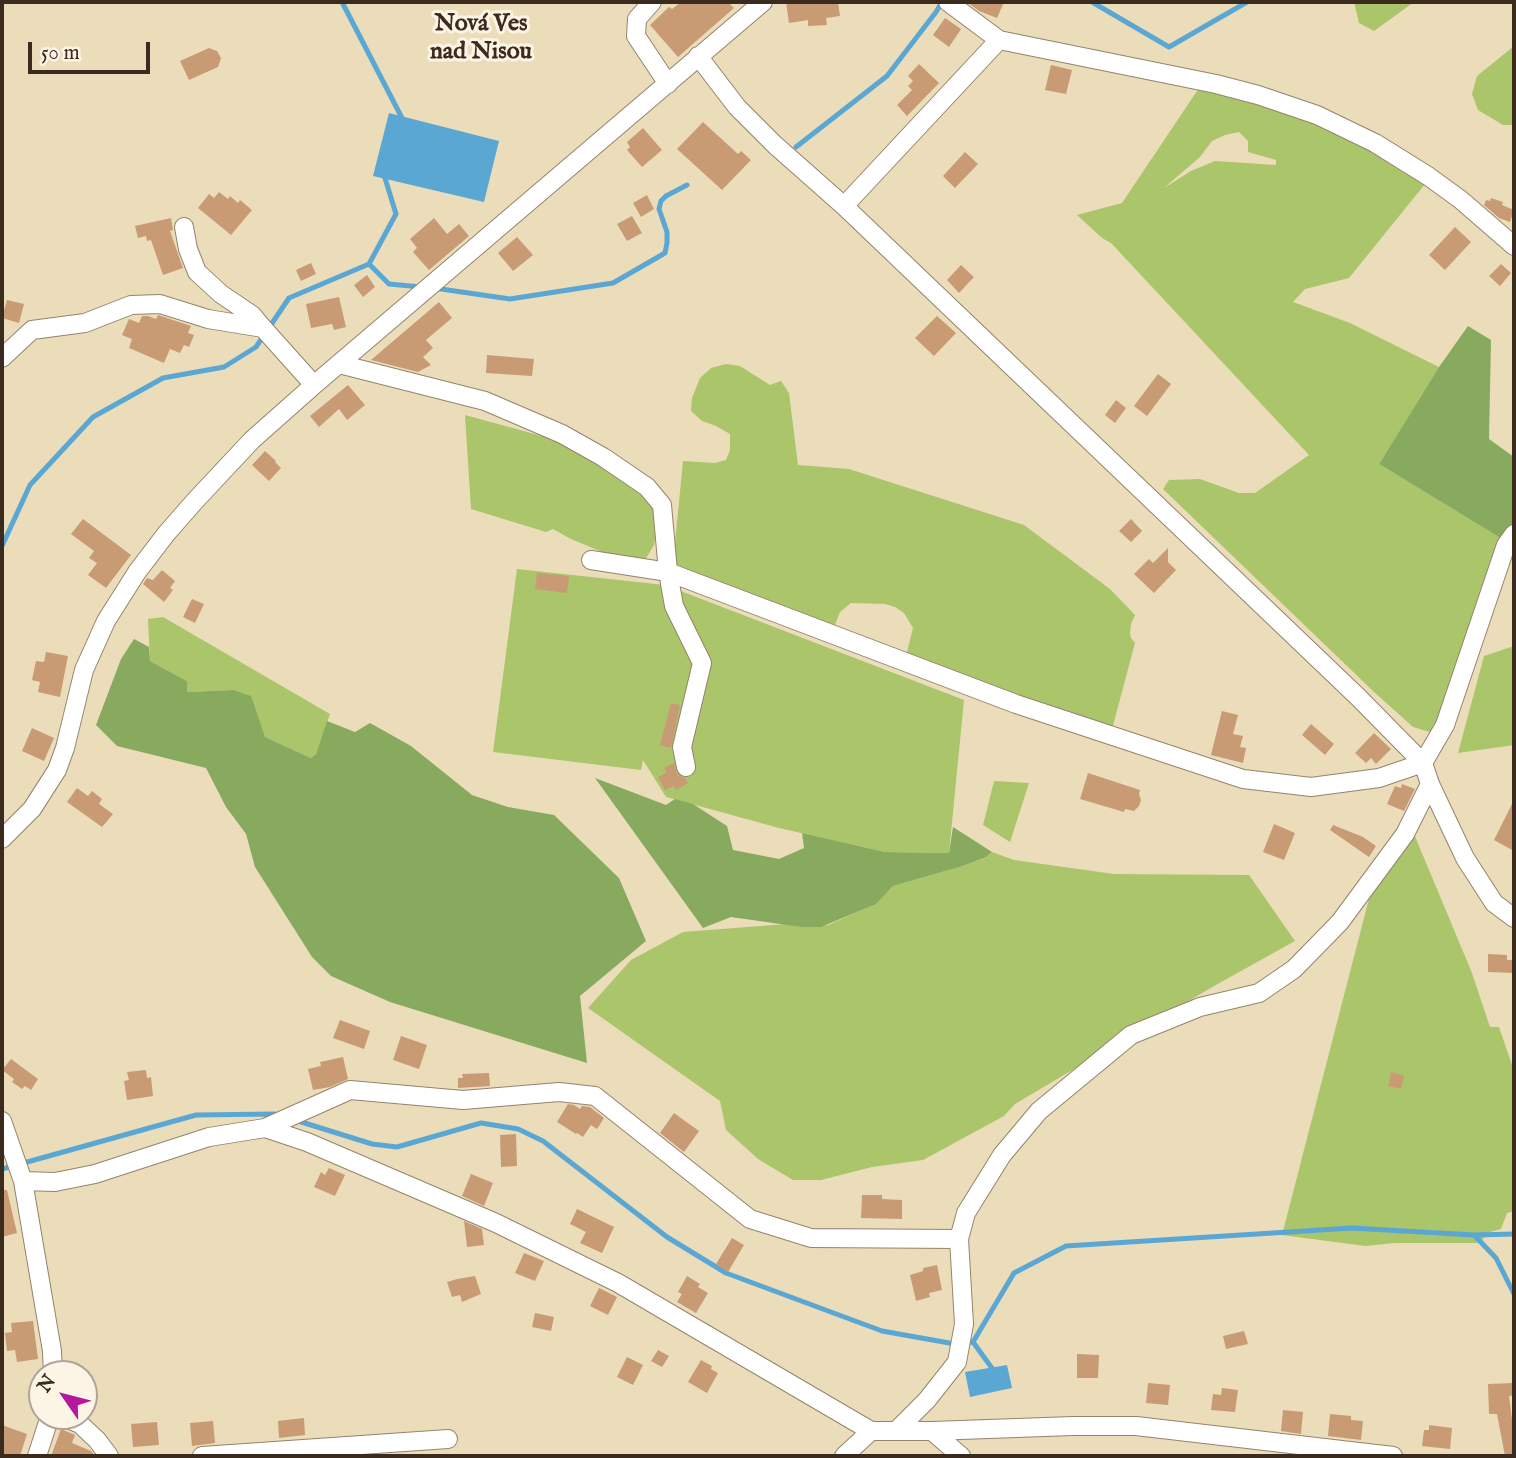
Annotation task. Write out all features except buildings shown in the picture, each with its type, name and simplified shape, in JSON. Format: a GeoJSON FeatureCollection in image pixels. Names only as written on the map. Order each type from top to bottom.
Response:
{"type":"FeatureCollection","features":[{"type":"Feature","properties":{"kind":"street"},"geometry":{"type":"LineString","coordinates":[[652,2],[637,19],[636,36],[668,84]]}},
{"type":"Feature","properties":{"kind":"street"},"geometry":{"type":"LineString","coordinates":[[2,839],[32,809],[57,770],[85,670],[106,621],[137,572],[166,534],[235,458],[314,385],[762,2]]}},
{"type":"Feature","properties":{"kind":"street"},"geometry":{"type":"LineString","coordinates":[[948,2],[999,40],[1216,84],[1317,115],[1376,143],[1428,176],[1461,200],[1514,246]]}},
{"type":"Feature","properties":{"kind":"street"},"geometry":{"type":"LineString","coordinates":[[844,206],[999,40]]}},
{"type":"Feature","properties":{"kind":"street"},"geometry":{"type":"LineString","coordinates":[[698,56],[737,107],[791,161],[844,206],[1358,697],[1423,764],[1465,858],[1494,903],[1514,918]]}},
{"type":"Feature","properties":{"kind":"street"},"geometry":{"type":"LineString","coordinates":[[184,228],[188,249],[197,272],[220,295],[252,315],[314,385]]}},
{"type":"Feature","properties":{"kind":"street"},"geometry":{"type":"LineString","coordinates":[[2,358],[32,330],[85,323],[131,305],[160,304],[208,319],[263,328]]}},
{"type":"Feature","properties":{"kind":"street"},"geometry":{"type":"LineString","coordinates":[[339,364],[485,401],[562,434],[603,457],[647,487],[662,505],[674,606],[702,663],[682,747],[686,767]]}},
{"type":"Feature","properties":{"kind":"street"},"geometry":{"type":"LineString","coordinates":[[591,560],[668,572],[1016,704],[1243,779],[1311,787],[1379,778],[1423,764],[1445,725],[1506,545],[1514,534]]}},
{"type":"Feature","properties":{"kind":"street"},"geometry":{"type":"LineString","coordinates":[[896,1431],[927,1400],[957,1362],[964,1324],[959,1239],[966,1213],[1002,1155],[1039,1111],[1131,1035],[1200,1007],[1259,993],[1294,969],[1339,922],[1405,834],[1430,784]]}},
{"type":"Feature","properties":{"kind":"street"},"geometry":{"type":"LineString","coordinates":[[23,1181],[55,1182],[95,1174],[209,1137],[271,1125],[350,1090],[463,1100],[559,1092],[595,1096],[750,1219],[811,1238],[959,1239]]}},
{"type":"Feature","properties":{"kind":"street"},"geometry":{"type":"LineString","coordinates":[[2,1121],[23,1181],[52,1360]]}},
{"type":"Feature","properties":{"kind":"street"},"geometry":{"type":"LineString","coordinates":[[271,1125],[496,1223],[618,1283],[871,1431],[1136,1426],[1393,1456]]}},
{"type":"Feature","properties":{"kind":"street"},"geometry":{"type":"LineString","coordinates":[[37,1456],[45,1430]]}},
{"type":"Feature","properties":{"kind":"street"},"geometry":{"type":"LineString","coordinates":[[87,1430],[109,1456]]}},
{"type":"Feature","properties":{"kind":"street"},"geometry":{"type":"LineString","coordinates":[[844,1456],[871,1431]]}},
{"type":"Feature","properties":{"kind":"street"},"geometry":{"type":"LineString","coordinates":[[932,1431],[961,1456]]}},
{"type":"Feature","properties":{"kind":"street"},"geometry":{"type":"LineString","coordinates":[[202,1456],[448,1439]]}},
{"type":"Feature","properties":{"kind":"green space"},"geometry":{"type":"Polygon","coordinates":[[[1354,2],[1414,2],[1374,31],[1359,23],[1354,2]]]}},
{"type":"Feature","properties":{"kind":"green space"},"geometry":{"type":"Polygon","coordinates":[[[1514,46],[1514,125],[1503,125],[1478,110],[1472,94],[1477,76],[1514,46]]]}},
{"type":"Feature","properties":{"kind":"green space"},"geometry":{"type":"Polygon","coordinates":[[[1199,88],[1300,115],[1372,150],[1425,184],[1349,278],[1305,289],[1293,302],[1350,323],[1439,367],[1379,464],[1502,539],[1440,715],[1430,732],[1413,727],[1373,691],[1163,489],[1169,480],[1200,479],[1239,493],[1255,493],[1309,455],[1111,243],[1077,215],[1122,203],[1199,88]],[[1239,132],[1212,141],[1200,157],[1164,188],[1191,171],[1215,161],[1276,165],[1276,160],[1248,152],[1248,141],[1239,132]]]}},
{"type":"Feature","properties":{"kind":"green space"},"geometry":{"type":"Polygon","coordinates":[[[1468,326],[1491,340],[1489,439],[1514,457],[1514,521],[1502,539],[1379,464],[1439,367],[1468,326]]]}},
{"type":"Feature","properties":{"kind":"green space"},"geometry":{"type":"Polygon","coordinates":[[[726,364],[740,366],[770,385],[781,381],[789,393],[798,465],[849,469],[1024,525],[1110,589],[1135,615],[1130,633],[1135,643],[1111,733],[906,656],[913,628],[904,613],[895,607],[851,603],[840,612],[835,625],[764,601],[673,563],[683,461],[715,463],[726,460],[730,450],[730,434],[702,421],[691,411],[692,398],[700,378],[711,368],[726,364]]]}},
{"type":"Feature","properties":{"kind":"green space"},"geometry":{"type":"Polygon","coordinates":[[[465,415],[564,442],[650,501],[659,514],[654,545],[645,560],[607,554],[553,529],[546,532],[471,509],[465,415]]]}},
{"type":"Feature","properties":{"kind":"green space"},"geometry":{"type":"Polygon","coordinates":[[[517,569],[665,585],[964,700],[949,853],[885,852],[779,828],[666,797],[643,760],[641,770],[493,752],[517,569]]]}},
{"type":"Feature","properties":{"kind":"green space"},"geometry":{"type":"Polygon","coordinates":[[[163,617],[330,714],[316,754],[311,758],[265,737],[233,690],[186,692],[187,681],[150,661],[148,619],[163,617]]]}},
{"type":"Feature","properties":{"kind":"green space"},"geometry":{"type":"Polygon","coordinates":[[[134,639],[149,647],[150,661],[187,681],[187,692],[233,690],[251,696],[265,737],[311,758],[316,754],[327,721],[355,732],[370,723],[411,746],[472,795],[508,807],[554,815],[619,878],[646,941],[580,996],[587,1063],[390,1002],[331,976],[312,957],[255,867],[246,834],[226,807],[206,768],[117,746],[96,725],[121,659],[134,639]]]}},
{"type":"Feature","properties":{"kind":"green space"},"geometry":{"type":"Polygon","coordinates":[[[1514,646],[1514,745],[1458,753],[1484,656],[1514,646]]]}},
{"type":"Feature","properties":{"kind":"green space"},"geometry":{"type":"Polygon","coordinates":[[[595,778],[666,805],[675,799],[693,804],[727,826],[733,850],[779,859],[804,848],[802,833],[885,852],[949,853],[953,827],[992,852],[963,866],[893,886],[876,904],[821,927],[801,927],[731,917],[703,928],[595,778]]]}},
{"type":"Feature","properties":{"kind":"green space"},"geometry":{"type":"Polygon","coordinates":[[[994,781],[1029,783],[1010,842],[983,825],[994,781]]]}},
{"type":"Feature","properties":{"kind":"green space"},"geometry":{"type":"Polygon","coordinates":[[[1414,834],[1472,973],[1490,1027],[1499,1027],[1514,1071],[1514,1211],[1507,1213],[1501,1229],[1490,1232],[1479,1243],[1395,1243],[1365,1246],[1282,1235],[1372,887],[1414,834]]]}},
{"type":"Feature","properties":{"kind":"green space"},"geometry":{"type":"Polygon","coordinates":[[[992,852],[1014,860],[1114,874],[1249,875],[1295,941],[1015,1104],[1004,1116],[923,1160],[872,1167],[821,1180],[793,1180],[758,1159],[726,1130],[720,1101],[588,1008],[631,960],[683,932],[786,924],[801,927],[828,925],[875,904],[893,886],[963,866],[992,852]]]}},
{"type":"Feature","properties":{"kind":"water"},"geometry":{"type":"Polygon","coordinates":[[[389,113],[499,141],[484,202],[373,176],[389,113]]]}},
{"type":"Feature","properties":{"kind":"water"},"geometry":{"type":"Polygon","coordinates":[[[1007,1365],[1012,1388],[970,1397],[965,1372],[1007,1365]]]}},
{"type":"Feature","properties":{"kind":"waterway"},"geometry":{"type":"LineString","coordinates":[[342,2],[403,120]]}},
{"type":"Feature","properties":{"kind":"waterway"},"geometry":{"type":"LineString","coordinates":[[796,147],[887,76],[942,2]]}},
{"type":"Feature","properties":{"kind":"waterway"},"geometry":{"type":"LineString","coordinates":[[1092,2],[1169,47],[1247,2]]}},
{"type":"Feature","properties":{"kind":"waterway"},"geometry":{"type":"LineString","coordinates":[[369,264],[396,214],[385,178],[388,174]]}},
{"type":"Feature","properties":{"kind":"waterway"},"geometry":{"type":"LineString","coordinates":[[434,288],[510,299],[613,283],[665,253],[667,232],[659,209],[661,201],[687,185]]}},
{"type":"Feature","properties":{"kind":"waterway"},"geometry":{"type":"LineString","coordinates":[[2,546],[30,485],[93,417],[163,378],[224,367],[256,347],[289,298],[369,264],[389,284],[421,287]]}},
{"type":"Feature","properties":{"kind":"waterway"},"geometry":{"type":"LineString","coordinates":[[2,1169],[196,1115],[279,1115]]}},
{"type":"Feature","properties":{"kind":"waterway"},"geometry":{"type":"LineString","coordinates":[[295,1120],[372,1144],[397,1147],[481,1123],[518,1129],[543,1141],[667,1237],[726,1273],[882,1331],[955,1344]]}},
{"type":"Feature","properties":{"kind":"waterway"},"geometry":{"type":"LineString","coordinates":[[965,1343],[973,1342],[1014,1273],[1066,1246],[1352,1228],[1474,1235],[1496,1258],[1514,1294]]}},
{"type":"Feature","properties":{"kind":"waterway"},"geometry":{"type":"LineString","coordinates":[[1474,1235],[1514,1234]]}},
{"type":"Feature","properties":{"kind":"waterway"},"geometry":{"type":"LineString","coordinates":[[973,1342],[994,1371]]}},
{"type":"Feature","properties":{"kind":"district","name":"Nová Ves nad Nisou"},"geometry":{"type":"Point","coordinates":[481,39]}}]}
